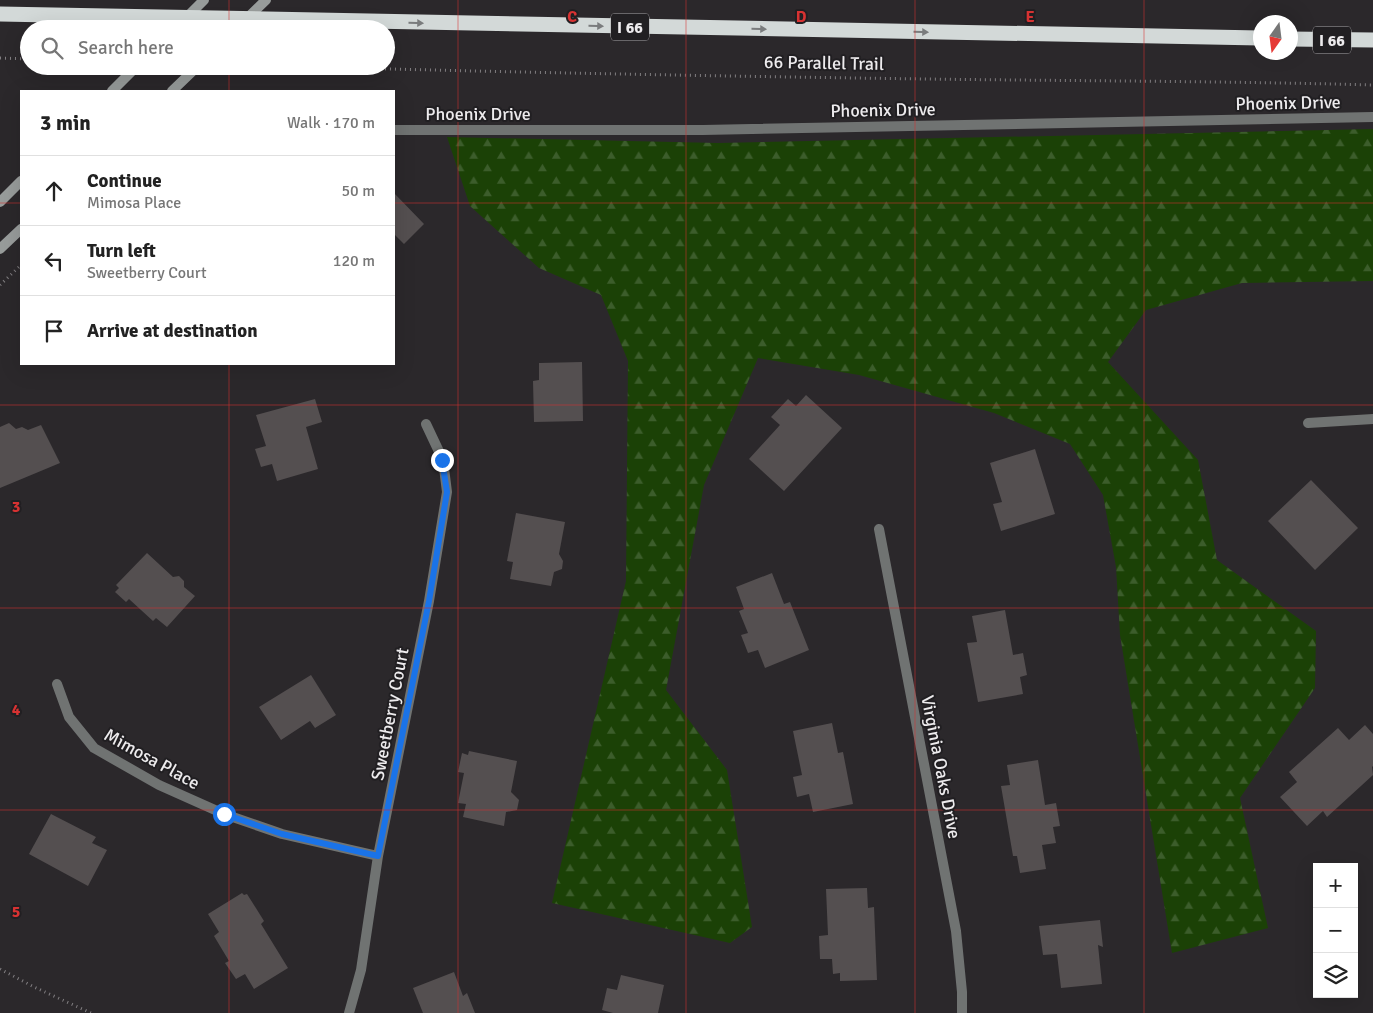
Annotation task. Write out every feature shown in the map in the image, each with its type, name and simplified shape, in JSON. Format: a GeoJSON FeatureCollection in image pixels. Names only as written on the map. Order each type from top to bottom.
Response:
{"type":"FeatureCollection","features":[{"type":"Feature","properties":{"kind":"highway","name":"I 66"},"geometry":{"type":"LineString","coordinates":[[0,14],[315,20]]}},
{"type":"Feature","properties":{"kind":"highway","name":"I 66"},"geometry":{"type":"LineString","coordinates":[[395,22],[1253,38]]}},
{"type":"Feature","properties":{"kind":"highway","name":"I 66"},"geometry":{"type":"LineString","coordinates":[[1298,39],[1373,40]]}},
{"type":"Feature","properties":{"kind":"main road"},"geometry":{"type":"LineString","coordinates":[[184,20],[204,0]]}},
{"type":"Feature","properties":{"kind":"main road"},"geometry":{"type":"LineString","coordinates":[[245,20],[266,0]]}},
{"type":"Feature","properties":{"kind":"main road"},"geometry":{"type":"LineString","coordinates":[[115,88],[129,75]]}},
{"type":"Feature","properties":{"kind":"main road"},"geometry":{"type":"LineString","coordinates":[[175,88],[189,75]]}},
{"type":"Feature","properties":{"kind":"main road"},"geometry":{"type":"LineString","coordinates":[[0,202],[20,182]]}},
{"type":"Feature","properties":{"kind":"main road"},"geometry":{"type":"LineString","coordinates":[[0,249],[20,230]]}},
{"type":"Feature","properties":{"kind":"street","name":"Phoenix Drive"},"geometry":{"type":"LineString","coordinates":[[395,130],[703,130],[1373,117]]}},
{"type":"Feature","properties":{"kind":"street"},"geometry":{"type":"LineString","coordinates":[[1308,422],[1373,419]]}},
{"type":"Feature","properties":{"kind":"street","name":"Sweetberry Court"},"geometry":{"type":"LineString","coordinates":[[349,1013],[361,970],[378,856],[429,601],[447,492],[442,460],[426,424]]}},
{"type":"Feature","properties":{"kind":"street","name":"Virginia Oaks Drive"},"geometry":{"type":"LineString","coordinates":[[879,529],[956,931],[962,992],[962,1013]]}},
{"type":"Feature","properties":{"kind":"street","name":"Mimosa Place"},"geometry":{"type":"LineString","coordinates":[[57,684],[69,717],[94,748],[158,785],[224,814],[282,834],[378,856]]}},
{"type":"Feature","properties":{"kind":"path"},"geometry":{"type":"LineString","coordinates":[[0,58],[20,59]]}},
{"type":"Feature","properties":{"kind":"path","name":"66 Parallel Trail"},"geometry":{"type":"LineString","coordinates":[[395,70],[929,79],[1226,81],[1373,85]]}},
{"type":"Feature","properties":{"kind":"path"},"geometry":{"type":"LineString","coordinates":[[0,285],[20,266]]}},
{"type":"Feature","properties":{"kind":"path"},"geometry":{"type":"LineString","coordinates":[[0,969],[91,1013]]}},
{"type":"Feature","properties":{"kind":"green space"},"geometry":{"type":"Polygon","coordinates":[[[1373,129],[1373,281],[1242,283],[1146,310],[1108,362],[1198,460],[1217,560],[1316,631],[1315,688],[1240,798],[1268,928],[1172,953],[1120,635],[1116,567],[1103,495],[1070,444],[994,413],[859,375],[758,358],[704,485],[666,690],[727,770],[752,927],[730,943],[552,903],[626,581],[628,361],[601,295],[539,268],[470,206],[447,137],[718,143],[1373,129]]]}},
{"type":"Feature","properties":{"kind":"building"},"geometry":{"type":"Polygon","coordinates":[[[395,194],[424,224],[404,244],[395,235],[395,194]]]}},
{"type":"Feature","properties":{"kind":"building"},"geometry":{"type":"Polygon","coordinates":[[[582,362],[583,421],[534,422],[533,381],[539,380],[539,363],[582,362]]]}},
{"type":"Feature","properties":{"kind":"building"},"geometry":{"type":"Polygon","coordinates":[[[806,395],[842,428],[784,491],[749,459],[780,425],[771,417],[788,399],[796,406],[806,395]]]}},
{"type":"Feature","properties":{"kind":"building"},"geometry":{"type":"Polygon","coordinates":[[[315,399],[322,422],[306,427],[318,469],[277,481],[272,464],[261,467],[255,449],[266,446],[256,415],[315,399]]]}},
{"type":"Feature","properties":{"kind":"building"},"geometry":{"type":"Polygon","coordinates":[[[9,423],[16,429],[22,427],[28,430],[41,425],[60,463],[0,488],[0,427],[9,423]]]}},
{"type":"Feature","properties":{"kind":"building"},"geometry":{"type":"Polygon","coordinates":[[[1035,449],[1055,514],[1001,531],[993,504],[1002,502],[990,463],[1035,449]]]}},
{"type":"Feature","properties":{"kind":"building"},"geometry":{"type":"Polygon","coordinates":[[[1311,480],[1358,528],[1315,570],[1268,521],[1311,480]]]}},
{"type":"Feature","properties":{"kind":"building"},"geometry":{"type":"Polygon","coordinates":[[[516,513],[565,522],[559,554],[563,561],[562,569],[554,572],[551,586],[510,579],[513,562],[507,561],[516,513]]]}},
{"type":"Feature","properties":{"kind":"building"},"geometry":{"type":"Polygon","coordinates":[[[147,553],[173,577],[179,576],[184,581],[184,587],[195,596],[167,627],[156,618],[153,621],[129,599],[126,602],[115,592],[119,588],[116,585],[147,553]]]}},
{"type":"Feature","properties":{"kind":"building"},"geometry":{"type":"Polygon","coordinates":[[[772,573],[784,604],[790,602],[809,650],[765,668],[758,650],[748,653],[741,635],[748,633],[739,611],[744,609],[736,587],[772,573]]]}},
{"type":"Feature","properties":{"kind":"building"},"geometry":{"type":"Polygon","coordinates":[[[1005,610],[1013,655],[1023,653],[1027,675],[1020,677],[1023,694],[978,702],[967,643],[977,642],[972,616],[1005,610]]]}},
{"type":"Feature","properties":{"kind":"building"},"geometry":{"type":"Polygon","coordinates":[[[311,675],[336,715],[315,728],[310,721],[281,740],[259,707],[311,675]]]}},
{"type":"Feature","properties":{"kind":"building"},"geometry":{"type":"Polygon","coordinates":[[[832,723],[838,753],[843,752],[853,804],[813,812],[809,794],[797,797],[793,777],[802,775],[793,731],[832,723]]]}},
{"type":"Feature","properties":{"kind":"building"},"geometry":{"type":"Polygon","coordinates":[[[1365,725],[1373,734],[1373,775],[1327,817],[1323,811],[1307,826],[1280,797],[1297,782],[1289,772],[1338,728],[1349,740],[1365,725]]]}},
{"type":"Feature","properties":{"kind":"building"},"geometry":{"type":"Polygon","coordinates":[[[469,751],[517,761],[511,792],[519,800],[517,810],[506,812],[504,826],[463,817],[466,804],[458,803],[464,773],[458,772],[462,753],[468,755],[469,751]]]}},
{"type":"Feature","properties":{"kind":"building"},"geometry":{"type":"Polygon","coordinates":[[[1038,760],[1045,805],[1056,803],[1060,826],[1053,827],[1056,843],[1042,845],[1046,869],[1020,873],[1017,856],[1013,856],[1001,786],[1010,785],[1007,765],[1038,760]]]}},
{"type":"Feature","properties":{"kind":"building"},"geometry":{"type":"Polygon","coordinates":[[[51,814],[96,837],[92,843],[107,850],[88,886],[29,854],[51,814]]]}},
{"type":"Feature","properties":{"kind":"building"},"geometry":{"type":"Polygon","coordinates":[[[867,888],[868,908],[874,907],[877,980],[840,981],[840,973],[833,974],[832,959],[820,959],[819,936],[828,935],[826,889],[867,888]]]}},
{"type":"Feature","properties":{"kind":"building"},"geometry":{"type":"Polygon","coordinates":[[[242,893],[244,895],[247,894],[264,921],[261,924],[288,968],[254,989],[245,974],[236,979],[225,963],[229,961],[214,936],[219,932],[208,914],[242,893]]]}},
{"type":"Feature","properties":{"kind":"building"},"geometry":{"type":"Polygon","coordinates":[[[1100,920],[1103,947],[1098,945],[1102,984],[1061,988],[1057,954],[1043,955],[1039,926],[1100,920]]]}},
{"type":"Feature","properties":{"kind":"building"},"geometry":{"type":"Polygon","coordinates":[[[454,972],[463,996],[467,993],[475,1013],[423,1013],[413,988],[454,972]]]}},
{"type":"Feature","properties":{"kind":"building"},"geometry":{"type":"Polygon","coordinates":[[[621,975],[664,985],[658,1013],[613,1013],[602,1010],[607,988],[617,990],[621,975]]]}},
{"type":"Feature","properties":{"kind":"route"},"geometry":{"type":"LineString","coordinates":[[224,814],[282,834],[378,856],[429,601],[447,492],[442,460]]}}]}
